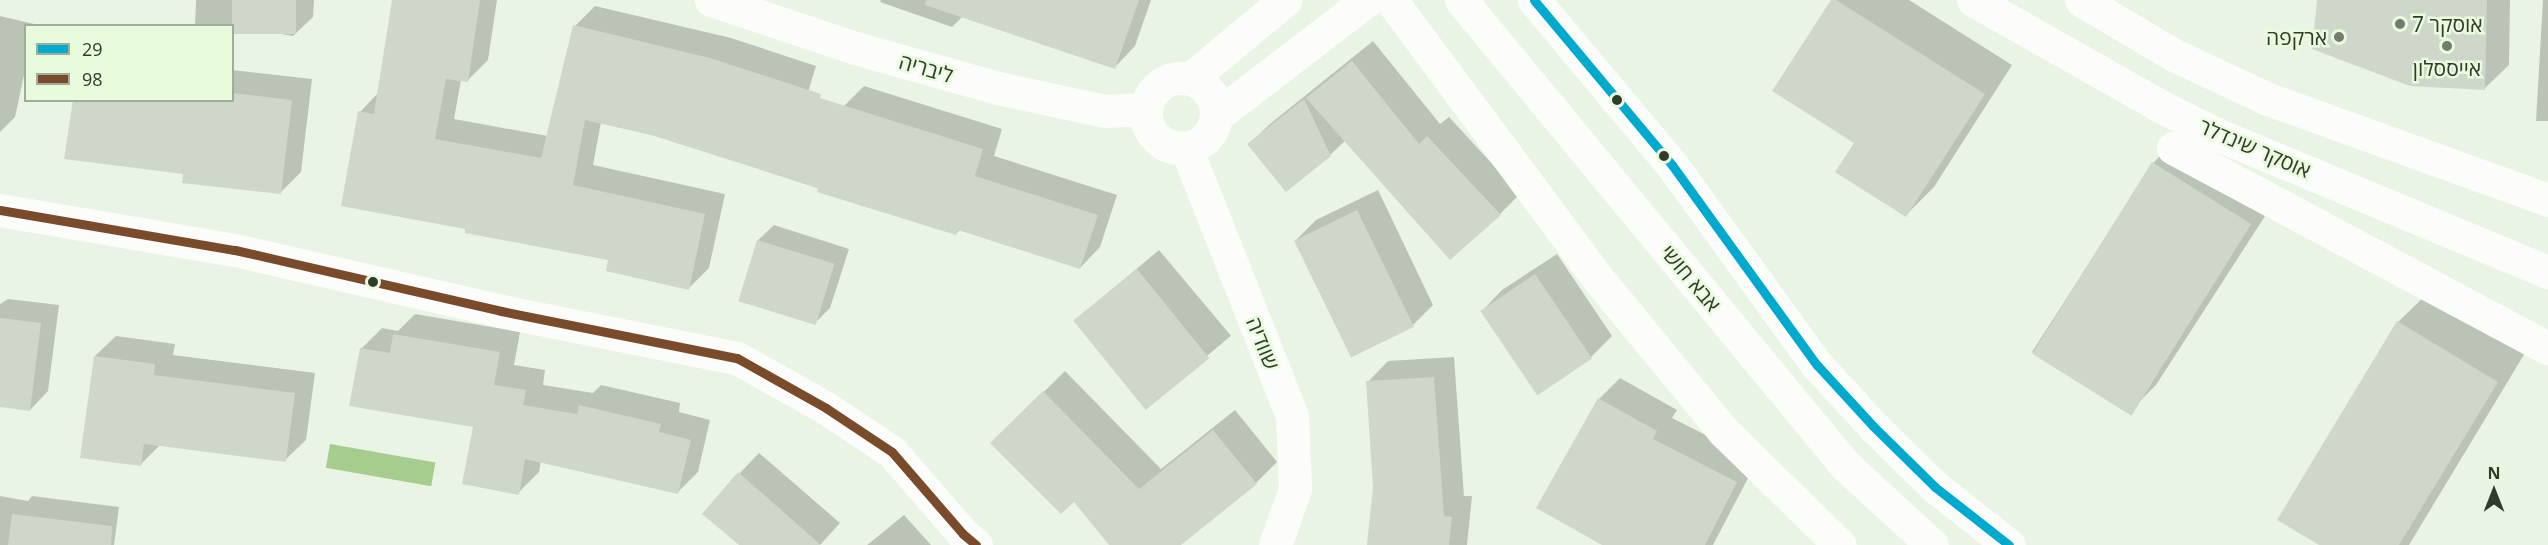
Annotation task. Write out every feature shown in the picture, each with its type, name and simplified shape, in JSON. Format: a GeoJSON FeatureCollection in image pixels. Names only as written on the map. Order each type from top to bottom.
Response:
{"type":"FeatureCollection","features":[{"type":"Feature","properties":{"kind":"street","name":"ליבריה"},"geometry":{"type":"LineString","coordinates":[[711,0],[855,48],[998,88],[1105,111],[1146,109]]}},
{"type":"Feature","properties":{"kind":"street"},"geometry":{"type":"LineString","coordinates":[[1190,79],[1207,89],[1216,106],[1216,116],[1213,128],[1206,137],[1185,148],[1175,148],[1156,138],[1150,130],[1146,109],[1149,98],[1166,81],[1190,79],[1285,0]]}},
{"type":"Feature","properties":{"kind":"street"},"geometry":{"type":"LineString","coordinates":[[1216,116],[1367,0]]}},
{"type":"Feature","properties":{"kind":"street"},"geometry":{"type":"LineString","coordinates":[[1391,0],[1595,275],[1723,431],[1840,545]]}},
{"type":"Feature","properties":{"kind":"street","name":"אבא חושי"},"geometry":{"type":"LineString","coordinates":[[1461,0],[1845,465],[1932,545]]}},
{"type":"Feature","properties":{"kind":"street","name":"אוסקר שינדלר"},"geometry":{"type":"LineString","coordinates":[[1973,0],[2162,107],[2216,134],[2548,272]]}},
{"type":"Feature","properties":{"kind":"street"},"geometry":{"type":"LineString","coordinates":[[2081,0],[2174,56],[2268,99],[2548,200]]}},
{"type":"Feature","properties":{"kind":"street"},"geometry":{"type":"LineString","coordinates":[[1542,5],[1672,165],[1817,365],[1873,426],[1935,487],[2009,545]]}},
{"type":"Feature","properties":{"kind":"street","name":"שוודיה"},"geometry":{"type":"LineString","coordinates":[[1185,148],[1292,416],[1295,489],[1275,545]]}},
{"type":"Feature","properties":{"kind":"street"},"geometry":{"type":"LineString","coordinates":[[2173,148],[2548,348]]}},
{"type":"Feature","properties":{"kind":"street"},"geometry":{"type":"LineString","coordinates":[[0,210],[235,250],[501,311],[737,358],[826,408],[892,452],[963,534],[976,545]]}},
{"type":"Feature","properties":{"kind":"shaded area"},"geometry":{"type":"Polygon","coordinates":[[[330,444],[435,463],[431,486],[326,468],[330,444]]]}},
{"type":"Feature","properties":{"kind":"building"},"geometry":{"type":"Polygon","coordinates":[[[232,0],[296,0],[296,34],[234,34],[234,24],[232,24],[232,0]]]}},
{"type":"Feature","properties":{"kind":"building"},"geometry":{"type":"Polygon","coordinates":[[[392,0],[480,0],[468,82],[446,79],[435,139],[541,158],[573,25],[710,58],[821,94],[820,98],[983,149],[975,176],[1098,215],[1080,269],[958,230],[956,235],[817,192],[818,188],[651,135],[585,120],[573,185],[705,214],[689,290],[606,271],[608,260],[465,233],[465,229],[341,206],[358,111],[374,114],[392,0]]]}},
{"type":"Feature","properties":{"kind":"building"},"geometry":{"type":"Polygon","coordinates":[[[926,0],[1139,0],[1115,69],[925,5],[926,0]]]}},
{"type":"Feature","properties":{"kind":"building"},"geometry":{"type":"Polygon","coordinates":[[[1831,0],[1836,0],[1985,94],[1906,217],[1835,172],[1854,143],[1772,91],[1831,0]]]}},
{"type":"Feature","properties":{"kind":"building","name":"אוסקר 7"},"geometry":{"type":"Polygon","coordinates":[[[2317,0],[2487,0],[2485,90],[2410,86],[2312,49],[2317,0]]]}},
{"type":"Feature","properties":{"kind":"building"},"geometry":{"type":"Polygon","coordinates":[[[1352,61],[1419,144],[1427,136],[1501,215],[1450,260],[1306,98],[1352,61]]]}},
{"type":"Feature","properties":{"kind":"building"},"geometry":{"type":"Polygon","coordinates":[[[234,93],[292,100],[281,194],[182,183],[183,174],[64,159],[73,102],[234,102],[234,93]]]}},
{"type":"Feature","properties":{"kind":"building"},"geometry":{"type":"Polygon","coordinates":[[[1304,99],[1331,156],[1286,192],[1247,144],[1304,99]]]}},
{"type":"Feature","properties":{"kind":"building"},"geometry":{"type":"Polygon","coordinates":[[[2152,162],[2251,224],[2131,416],[2032,354],[2152,162]]]}},
{"type":"Feature","properties":{"kind":"building"},"geometry":{"type":"Polygon","coordinates":[[[1357,210],[1414,327],[1351,358],[1294,241],[1357,210]]]}},
{"type":"Feature","properties":{"kind":"building"},"geometry":{"type":"Polygon","coordinates":[[[757,240],[834,264],[816,325],[738,301],[757,240]]]}},
{"type":"Feature","properties":{"kind":"building"},"geometry":{"type":"Polygon","coordinates":[[[1137,269],[1209,358],[1146,410],[1073,321],[1137,269]]]}},
{"type":"Feature","properties":{"kind":"building"},"geometry":{"type":"Polygon","coordinates":[[[1535,274],[1592,359],[1537,395],[1480,311],[1535,274]]]}},
{"type":"Feature","properties":{"kind":"building"},"geometry":{"type":"Polygon","coordinates":[[[0,318],[41,323],[30,411],[0,407],[0,318]]]}},
{"type":"Feature","properties":{"kind":"building"},"geometry":{"type":"Polygon","coordinates":[[[2397,321],[2498,382],[2399,545],[2319,545],[2277,520],[2397,321]]]}},
{"type":"Feature","properties":{"kind":"building"},"geometry":{"type":"Polygon","coordinates":[[[393,334],[500,352],[494,385],[526,390],[523,405],[577,414],[579,405],[661,424],[659,432],[691,440],[678,494],[525,459],[519,495],[462,484],[473,427],[349,406],[360,348],[390,353],[393,334]]]}},
{"type":"Feature","properties":{"kind":"building"},"geometry":{"type":"Polygon","coordinates":[[[94,356],[155,364],[154,375],[295,393],[286,462],[144,444],[141,466],[80,458],[94,356]]]}},
{"type":"Feature","properties":{"kind":"building"},"geometry":{"type":"Polygon","coordinates":[[[1434,377],[1444,516],[1452,517],[1449,545],[1367,545],[1373,487],[1366,381],[1434,377]]]}},
{"type":"Feature","properties":{"kind":"building"},"geometry":{"type":"Polygon","coordinates":[[[1043,391],[1139,489],[1213,430],[1257,484],[1181,545],[1109,545],[1074,502],[1061,514],[990,443],[1043,391]]]}},
{"type":"Feature","properties":{"kind":"building"},"geometry":{"type":"Polygon","coordinates":[[[1598,398],[1657,431],[1653,439],[1737,482],[1705,545],[1602,545],[1536,508],[1598,398]]]}},
{"type":"Feature","properties":{"kind":"building"},"geometry":{"type":"Polygon","coordinates":[[[738,472],[821,545],[739,545],[702,514],[738,472]]]}},
{"type":"Feature","properties":{"kind":"building"},"geometry":{"type":"Polygon","coordinates":[[[12,514],[112,526],[111,545],[8,545],[12,514]]]}},
{"type":"Feature","properties":{"kind":"transit line","name":"29"},"geometry":{"type":"LineString","coordinates":[[1534,0],[1672,165],[1817,365],[1873,426],[1935,487],[2009,545]]}},
{"type":"Feature","properties":{"kind":"transit line","name":"98"},"geometry":{"type":"LineString","coordinates":[[0,210],[235,250],[501,311],[737,358],[826,408],[892,452],[963,534],[976,545]]}},
{"type":"Feature","properties":{"kind":"place","name":"אוסקר 7"},"geometry":{"type":"Point","coordinates":[2400,24]}},
{"type":"Feature","properties":{"kind":"place","name":"ארקפה"},"geometry":{"type":"Point","coordinates":[2339,37]}},
{"type":"Feature","properties":{"kind":"place","name":"אייססלון"},"geometry":{"type":"Point","coordinates":[2447,46]}}]}
